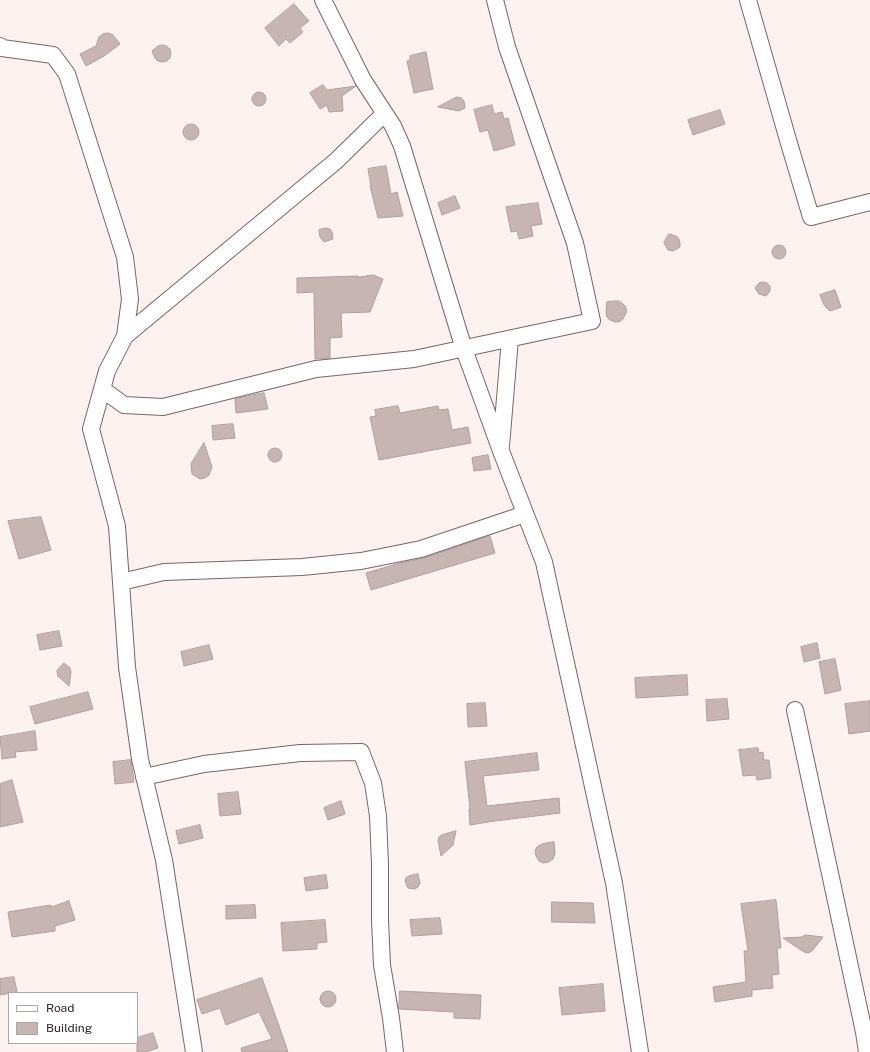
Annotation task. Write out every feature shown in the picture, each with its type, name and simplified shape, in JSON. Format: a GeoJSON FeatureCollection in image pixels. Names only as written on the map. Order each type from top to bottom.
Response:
{"type":"FeatureCollection","features":[{"type":"Feature","properties":{"kind":"street"},"geometry":{"type":"LineString","coordinates":[[323,0],[363,80],[392,126],[402,146],[464,349],[501,451],[544,562],[614,883],[640,1052]]}},
{"type":"Feature","properties":{"kind":"street"},"geometry":{"type":"LineString","coordinates":[[102,389],[124,405],[163,407],[316,370],[414,359],[510,340],[592,321],[575,243],[507,47],[495,0]]}},
{"type":"Feature","properties":{"kind":"street"},"geometry":{"type":"LineString","coordinates":[[748,0],[811,217],[870,202]]}},
{"type":"Feature","properties":{"kind":"street"},"geometry":{"type":"LineString","coordinates":[[0,46],[2,48],[53,55],[67,74],[125,257],[130,299],[124,336],[107,371],[91,429],[117,526],[127,667],[140,759],[164,860],[194,1052]]}},
{"type":"Feature","properties":{"kind":"street"},"geometry":{"type":"LineString","coordinates":[[124,336],[336,161],[384,114]]}},
{"type":"Feature","properties":{"kind":"street"},"geometry":{"type":"LineString","coordinates":[[501,451],[510,340]]}},
{"type":"Feature","properties":{"kind":"street"},"geometry":{"type":"LineString","coordinates":[[121,582],[164,572],[302,567],[361,560],[421,549],[525,514]]}},
{"type":"Feature","properties":{"kind":"street"},"geometry":{"type":"LineString","coordinates":[[795,710],[867,1052]]}},
{"type":"Feature","properties":{"kind":"street"},"geometry":{"type":"LineString","coordinates":[[144,777],[204,764],[300,753],[361,752],[374,783],[378,816],[382,965],[395,1052]]}},
{"type":"Feature","properties":{"kind":"building"},"geometry":{"type":"Polygon","coordinates":[[[294,4],[309,21],[300,28],[303,32],[290,43],[286,39],[279,46],[265,28],[294,4]]]}},
{"type":"Feature","properties":{"kind":"building"},"geometry":{"type":"Polygon","coordinates":[[[108,33],[113,35],[120,44],[104,56],[86,66],[80,54],[96,46],[99,37],[108,33]]]}},
{"type":"Feature","properties":{"kind":"building"},"geometry":{"type":"Polygon","coordinates":[[[162,45],[170,49],[171,53],[170,58],[167,61],[162,62],[155,58],[152,51],[158,46],[162,45]]]}},
{"type":"Feature","properties":{"kind":"building"},"geometry":{"type":"Polygon","coordinates":[[[426,52],[433,89],[414,93],[407,61],[410,60],[410,56],[426,52]]]}},
{"type":"Feature","properties":{"kind":"building"},"geometry":{"type":"Polygon","coordinates":[[[323,85],[327,90],[356,86],[342,96],[343,111],[329,112],[327,105],[320,109],[310,93],[323,85]]]}},
{"type":"Feature","properties":{"kind":"building"},"geometry":{"type":"Polygon","coordinates":[[[256,92],[262,92],[266,96],[266,102],[262,106],[256,106],[252,102],[252,96],[256,92]]]}},
{"type":"Feature","properties":{"kind":"building"},"geometry":{"type":"Polygon","coordinates":[[[457,97],[464,101],[465,108],[459,111],[438,107],[457,97]]]}},
{"type":"Feature","properties":{"kind":"building"},"geometry":{"type":"Polygon","coordinates":[[[492,105],[494,114],[502,112],[504,119],[508,118],[515,145],[494,151],[488,130],[480,132],[474,110],[492,105]]]}},
{"type":"Feature","properties":{"kind":"building"},"geometry":{"type":"Polygon","coordinates":[[[720,110],[725,124],[693,135],[688,120],[720,110]]]}},
{"type":"Feature","properties":{"kind":"building"},"geometry":{"type":"Polygon","coordinates":[[[191,124],[198,129],[199,132],[194,139],[191,140],[184,135],[183,132],[188,125],[191,124]]]}},
{"type":"Feature","properties":{"kind":"building"},"geometry":{"type":"Polygon","coordinates":[[[386,166],[391,194],[397,192],[403,216],[378,218],[370,186],[368,169],[386,166]]]}},
{"type":"Feature","properties":{"kind":"building"},"geometry":{"type":"Polygon","coordinates":[[[455,196],[460,208],[442,215],[438,203],[455,196]]]}},
{"type":"Feature","properties":{"kind":"building"},"geometry":{"type":"Polygon","coordinates":[[[538,203],[542,224],[531,226],[533,236],[519,239],[517,231],[511,232],[506,207],[538,203]]]}},
{"type":"Feature","properties":{"kind":"building"},"geometry":{"type":"Polygon","coordinates":[[[326,228],[330,229],[332,232],[333,239],[324,242],[320,237],[319,230],[326,228]]]}},
{"type":"Feature","properties":{"kind":"building"},"geometry":{"type":"Polygon","coordinates":[[[669,234],[676,236],[680,243],[680,247],[673,251],[668,250],[664,243],[669,234]]]}},
{"type":"Feature","properties":{"kind":"building"},"geometry":{"type":"Polygon","coordinates":[[[776,245],[782,245],[786,249],[786,255],[782,259],[776,259],[772,255],[772,249],[776,245]]]}},
{"type":"Feature","properties":{"kind":"building"},"geometry":{"type":"Polygon","coordinates":[[[373,275],[383,279],[370,312],[341,313],[342,337],[330,338],[330,358],[315,359],[314,292],[297,293],[297,278],[358,277],[373,275]]]}},
{"type":"Feature","properties":{"kind":"building"},"geometry":{"type":"Polygon","coordinates":[[[763,282],[770,286],[770,291],[766,296],[759,294],[755,288],[759,283],[763,282]]]}},
{"type":"Feature","properties":{"kind":"building"},"geometry":{"type":"Polygon","coordinates":[[[835,290],[841,307],[830,311],[824,305],[820,295],[835,290]]]}},
{"type":"Feature","properties":{"kind":"building"},"geometry":{"type":"Polygon","coordinates":[[[618,301],[625,306],[627,311],[623,319],[619,322],[615,322],[607,317],[607,302],[618,301]]]}},
{"type":"Feature","properties":{"kind":"building"},"geometry":{"type":"Polygon","coordinates":[[[264,393],[268,409],[236,413],[235,399],[264,393]]]}},
{"type":"Feature","properties":{"kind":"building"},"geometry":{"type":"Polygon","coordinates":[[[398,406],[400,413],[438,406],[439,410],[448,409],[452,430],[468,427],[471,443],[379,460],[370,417],[376,416],[375,410],[398,406]]]}},
{"type":"Feature","properties":{"kind":"building"},"geometry":{"type":"Polygon","coordinates":[[[233,424],[235,438],[213,440],[212,426],[233,424]]]}},
{"type":"Feature","properties":{"kind":"building"},"geometry":{"type":"Polygon","coordinates":[[[204,443],[212,467],[209,475],[200,479],[192,474],[191,464],[204,443]]]}},
{"type":"Feature","properties":{"kind":"building"},"geometry":{"type":"Polygon","coordinates":[[[272,448],[278,448],[282,452],[282,458],[278,462],[272,462],[268,458],[268,452],[272,448]]]}},
{"type":"Feature","properties":{"kind":"building"},"geometry":{"type":"Polygon","coordinates":[[[488,455],[491,469],[474,471],[472,458],[488,455]]]}},
{"type":"Feature","properties":{"kind":"building"},"geometry":{"type":"Polygon","coordinates":[[[41,517],[51,550],[19,559],[8,521],[41,517]]]}},
{"type":"Feature","properties":{"kind":"building"},"geometry":{"type":"Polygon","coordinates":[[[490,536],[495,553],[371,590],[366,573],[424,558],[490,536]]]}},
{"type":"Feature","properties":{"kind":"building"},"geometry":{"type":"Polygon","coordinates":[[[59,631],[62,646],[40,650],[37,635],[59,631]]]}},
{"type":"Feature","properties":{"kind":"building"},"geometry":{"type":"Polygon","coordinates":[[[817,643],[820,658],[804,662],[801,647],[817,643]]]}},
{"type":"Feature","properties":{"kind":"building"},"geometry":{"type":"Polygon","coordinates":[[[209,645],[213,659],[184,666],[181,652],[209,645]]]}},
{"type":"Feature","properties":{"kind":"building"},"geometry":{"type":"Polygon","coordinates":[[[835,659],[841,690],[825,694],[819,662],[835,659]]]}},
{"type":"Feature","properties":{"kind":"building"},"geometry":{"type":"Polygon","coordinates":[[[64,663],[70,668],[71,672],[69,686],[58,676],[57,671],[64,663]]]}},
{"type":"Feature","properties":{"kind":"building"},"geometry":{"type":"Polygon","coordinates":[[[687,675],[688,695],[636,698],[635,678],[687,675]]]}},
{"type":"Feature","properties":{"kind":"building"},"geometry":{"type":"Polygon","coordinates":[[[88,692],[93,709],[35,724],[30,707],[88,692]]]}},
{"type":"Feature","properties":{"kind":"building"},"geometry":{"type":"Polygon","coordinates":[[[727,699],[729,719],[707,721],[706,700],[727,699]]]}},
{"type":"Feature","properties":{"kind":"building"},"geometry":{"type":"Polygon","coordinates":[[[870,701],[870,731],[849,734],[845,704],[870,701]]]}},
{"type":"Feature","properties":{"kind":"building"},"geometry":{"type":"Polygon","coordinates":[[[485,703],[487,726],[468,727],[467,704],[485,703]]]}},
{"type":"Feature","properties":{"kind":"building"},"geometry":{"type":"Polygon","coordinates":[[[35,731],[37,750],[15,752],[16,757],[2,759],[0,737],[35,731]]]}},
{"type":"Feature","properties":{"kind":"building"},"geometry":{"type":"Polygon","coordinates":[[[758,748],[759,753],[763,752],[764,760],[769,760],[771,778],[757,780],[756,775],[743,776],[739,750],[758,748]]]}},
{"type":"Feature","properties":{"kind":"building"},"geometry":{"type":"Polygon","coordinates":[[[537,753],[539,770],[483,776],[487,806],[559,798],[560,813],[470,825],[470,809],[465,762],[537,753]]]}},
{"type":"Feature","properties":{"kind":"building"},"geometry":{"type":"Polygon","coordinates":[[[131,760],[134,782],[115,784],[113,762],[131,760]]]}},
{"type":"Feature","properties":{"kind":"building"},"geometry":{"type":"Polygon","coordinates":[[[12,780],[23,822],[0,827],[0,784],[12,780]]]}},
{"type":"Feature","properties":{"kind":"building"},"geometry":{"type":"Polygon","coordinates":[[[238,792],[241,814],[220,816],[218,794],[238,792]]]}},
{"type":"Feature","properties":{"kind":"building"},"geometry":{"type":"Polygon","coordinates":[[[341,801],[345,814],[328,820],[324,808],[341,801]]]}},
{"type":"Feature","properties":{"kind":"building"},"geometry":{"type":"Polygon","coordinates":[[[200,825],[203,838],[179,844],[176,831],[200,825]]]}},
{"type":"Feature","properties":{"kind":"building"},"geometry":{"type":"Polygon","coordinates":[[[456,831],[453,845],[441,856],[438,841],[439,837],[456,831]]]}},
{"type":"Feature","properties":{"kind":"building"},"geometry":{"type":"Polygon","coordinates":[[[554,842],[555,854],[553,859],[549,862],[543,863],[539,861],[535,851],[537,847],[542,844],[554,842]]]}},
{"type":"Feature","properties":{"kind":"building"},"geometry":{"type":"Polygon","coordinates":[[[418,874],[420,883],[418,887],[415,889],[408,888],[405,881],[406,878],[418,874]]]}},
{"type":"Feature","properties":{"kind":"building"},"geometry":{"type":"Polygon","coordinates":[[[326,875],[328,888],[306,891],[304,878],[326,875]]]}},
{"type":"Feature","properties":{"kind":"building"},"geometry":{"type":"Polygon","coordinates":[[[776,900],[781,948],[777,948],[779,974],[772,975],[773,988],[752,990],[752,996],[715,1002],[713,987],[746,982],[744,951],[748,951],[741,904],[776,900]]]}},
{"type":"Feature","properties":{"kind":"building"},"geometry":{"type":"Polygon","coordinates":[[[69,901],[75,920],[55,926],[55,931],[12,937],[8,912],[51,905],[51,907],[69,901]]]}},
{"type":"Feature","properties":{"kind":"building"},"geometry":{"type":"Polygon","coordinates":[[[552,902],[593,903],[595,923],[552,922],[552,902]]]}},
{"type":"Feature","properties":{"kind":"building"},"geometry":{"type":"Polygon","coordinates":[[[255,905],[256,918],[226,919],[226,906],[255,905]]]}},
{"type":"Feature","properties":{"kind":"building"},"geometry":{"type":"Polygon","coordinates":[[[440,918],[442,934],[412,936],[410,920],[440,918]]]}},
{"type":"Feature","properties":{"kind":"building"},"geometry":{"type":"Polygon","coordinates":[[[325,920],[327,942],[317,943],[317,949],[283,951],[281,923],[325,920]]]}},
{"type":"Feature","properties":{"kind":"building"},"geometry":{"type":"Polygon","coordinates":[[[805,935],[823,937],[812,951],[808,953],[804,952],[783,938],[802,937],[805,935]]]}},
{"type":"Feature","properties":{"kind":"building"},"geometry":{"type":"Polygon","coordinates":[[[14,977],[17,992],[8,992],[8,994],[0,995],[0,979],[14,977]]]}},
{"type":"Feature","properties":{"kind":"building"},"geometry":{"type":"Polygon","coordinates":[[[262,978],[288,1052],[242,1052],[241,1048],[272,1039],[259,1012],[226,1025],[220,1008],[202,1014],[197,1000],[262,978]]]}},
{"type":"Feature","properties":{"kind":"building"},"geometry":{"type":"Polygon","coordinates":[[[603,984],[605,1011],[562,1015],[559,988],[603,984]]]}},
{"type":"Feature","properties":{"kind":"building"},"geometry":{"type":"Polygon","coordinates":[[[328,991],[335,996],[336,999],[331,1006],[328,1007],[321,1002],[320,999],[325,992],[328,991]]]}},
{"type":"Feature","properties":{"kind":"building"},"geometry":{"type":"Polygon","coordinates":[[[400,991],[481,995],[480,1019],[454,1018],[454,1012],[399,1009],[400,991]]]}},
{"type":"Feature","properties":{"kind":"building"},"geometry":{"type":"Polygon","coordinates":[[[153,1033],[158,1048],[146,1052],[137,1052],[138,1038],[153,1033]]]}}]}
